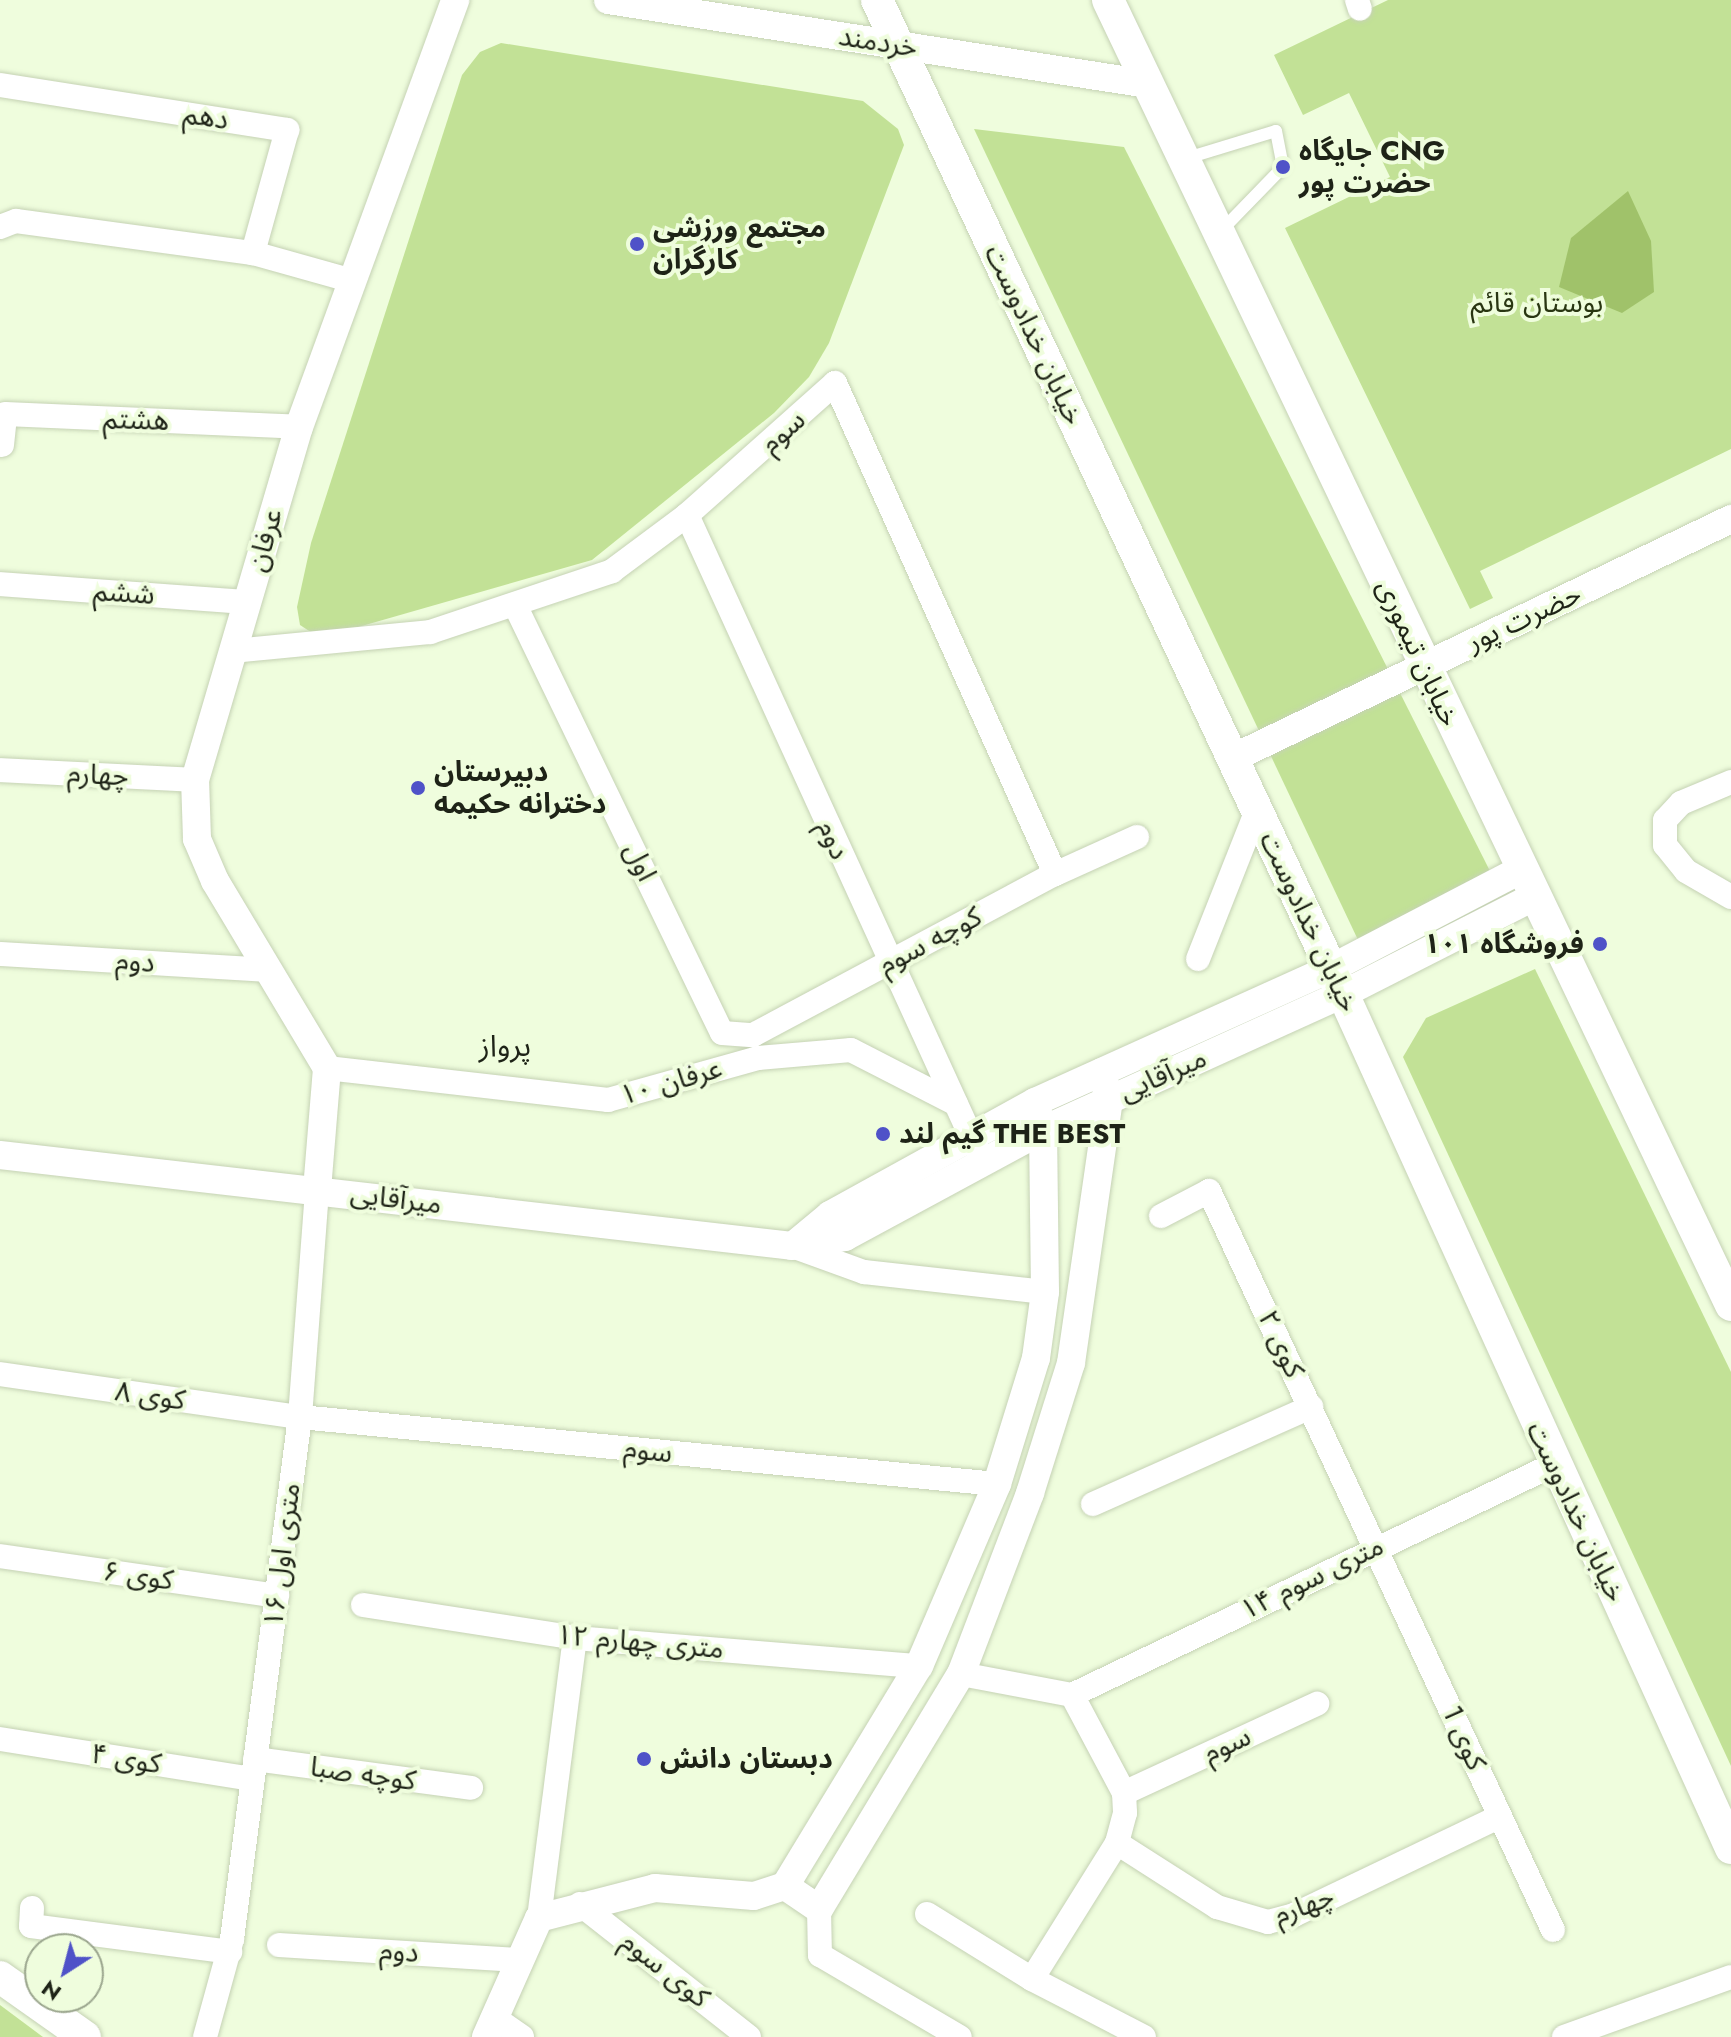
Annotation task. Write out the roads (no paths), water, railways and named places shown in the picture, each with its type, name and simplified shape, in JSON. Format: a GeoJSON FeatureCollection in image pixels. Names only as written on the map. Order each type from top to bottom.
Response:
{"type":"FeatureCollection","features":[{"type":"Feature","properties":{"kind":"main road","name":"خیابان خدادوست"},"geometry":{"type":"LineString","coordinates":[[877,0],[1257,810],[1553,1465],[1731,1848]]}},
{"type":"Feature","properties":{"kind":"main road","name":"خیابان تیموری"},"geometry":{"type":"LineString","coordinates":[[1108,0],[1527,884],[1731,1305]]}},
{"type":"Feature","properties":{"kind":"main road"},"geometry":{"type":"LineString","coordinates":[[0,1977],[85,2037]]}},
{"type":"Feature","properties":{"kind":"street","name":"عرفان"},"geometry":{"type":"LineString","coordinates":[[327,1068],[215,881],[197,839],[195,780],[299,427],[349,280],[455,0]]}},
{"type":"Feature","properties":{"kind":"street","name":"خردمند"},"geometry":{"type":"LineString","coordinates":[[608,0],[654,4],[1148,84]]}},
{"type":"Feature","properties":{"kind":"street","name":"دهم"},"geometry":{"type":"LineString","coordinates":[[0,85],[287,130],[253,253]]}},
{"type":"Feature","properties":{"kind":"street"},"geometry":{"type":"LineString","coordinates":[[0,227],[16,221],[253,253],[349,280]]}},
{"type":"Feature","properties":{"kind":"street","name":"سوم"},"geometry":{"type":"LineString","coordinates":[[233,651],[430,632],[612,571],[687,515],[835,383],[1055,874]]}},
{"type":"Feature","properties":{"kind":"street","name":"هشتم"},"geometry":{"type":"LineString","coordinates":[[2,445],[5,414],[299,427]]}},
{"type":"Feature","properties":{"kind":"street","name":"دوم"},"geometry":{"type":"LineString","coordinates":[[687,515],[983,1164]]}},
{"type":"Feature","properties":{"kind":"street","name":"حضرت پور"},"geometry":{"type":"LineString","coordinates":[[1231,759],[1731,519]]}},
{"type":"Feature","properties":{"kind":"street","name":"ششم"},"geometry":{"type":"LineString","coordinates":[[0,584],[247,602]]}},
{"type":"Feature","properties":{"kind":"street","name":"اول"},"geometry":{"type":"LineString","coordinates":[[515,605],[722,1033]]}},
{"type":"Feature","properties":{"kind":"street","name":"چهارم"},"geometry":{"type":"LineString","coordinates":[[0,770],[195,780]]}},
{"type":"Feature","properties":{"kind":"street"},"geometry":{"type":"LineString","coordinates":[[1731,782],[1681,803],[1665,820],[1665,845],[1686,871],[1731,897]]}},
{"type":"Feature","properties":{"kind":"street"},"geometry":{"type":"LineString","coordinates":[[1198,959],[1257,810]]}},
{"type":"Feature","properties":{"kind":"street","name":"کوچه سوم"},"geometry":{"type":"LineString","coordinates":[[722,1033],[753,1035],[1055,874],[1137,837]]}},
{"type":"Feature","properties":{"kind":"street","name":"میرآقایی"},"geometry":{"type":"LineString","coordinates":[[0,1155],[792,1246],[845,1237],[1043,1130],[1106,1086],[1336,981],[1527,884]]}},
{"type":"Feature","properties":{"kind":"street","name":"دوم"},"geometry":{"type":"LineString","coordinates":[[0,954],[270,970]]}},
{"type":"Feature","properties":{"kind":"street","name":"عرفان ۱۰"},"geometry":{"type":"LineString","coordinates":[[327,1068],[608,1100],[758,1058],[851,1050],[956,1104]]}},
{"type":"Feature","properties":{"kind":"street","name":"۱۶ متری اول"},"geometry":{"type":"LineString","coordinates":[[205,2037],[230,1952],[300,1417],[327,1068]]}},
{"type":"Feature","properties":{"kind":"street"},"geometry":{"type":"LineString","coordinates":[[960,2037],[820,1955],[819,1909],[961,1674],[1030,1493],[1071,1363],[1106,1086]]}},
{"type":"Feature","properties":{"kind":"street","name":"میرآقایی"},"geometry":{"type":"LineString","coordinates":[[792,1246],[830,1215],[1035,1102],[1106,1086]]}},
{"type":"Feature","properties":{"kind":"street"},"geometry":{"type":"LineString","coordinates":[[539,1918],[580,1904],[655,1888],[754,1896],[785,1886],[919,1666],[997,1484],[1036,1358],[1045,1292],[1043,1130],[1035,1102]]}},
{"type":"Feature","properties":{"kind":"street","name":"کوی ۲"},"geometry":{"type":"LineString","coordinates":[[1161,1216],[1209,1191],[1377,1545]]}},
{"type":"Feature","properties":{"kind":"street"},"geometry":{"type":"LineString","coordinates":[[792,1246],[864,1272],[1045,1292]]}},
{"type":"Feature","properties":{"kind":"street","name":"کوی ۸"},"geometry":{"type":"LineString","coordinates":[[0,1374],[300,1417]]}},
{"type":"Feature","properties":{"kind":"street"},"geometry":{"type":"LineString","coordinates":[[1093,1504],[1311,1407]]}},
{"type":"Feature","properties":{"kind":"street","name":"سوم"},"geometry":{"type":"LineString","coordinates":[[300,1417],[997,1484]]}},
{"type":"Feature","properties":{"kind":"street","name":"۱۴ متری سوم"},"geometry":{"type":"LineString","coordinates":[[1072,1695],[1377,1545],[1553,1465]]}},
{"type":"Feature","properties":{"kind":"street","name":"کوی 1"},"geometry":{"type":"LineString","coordinates":[[1377,1545],[1553,1930]]}},
{"type":"Feature","properties":{"kind":"street","name":"کوی ۶"},"geometry":{"type":"LineString","coordinates":[[0,1556],[277,1596]]}},
{"type":"Feature","properties":{"kind":"street","name":"۱۲ متری چهارم"},"geometry":{"type":"LineString","coordinates":[[363,1605],[575,1638],[919,1666]]}},
{"type":"Feature","properties":{"kind":"street"},"geometry":{"type":"LineString","coordinates":[[522,2037],[491,2027],[539,1918],[575,1638]]}},
{"type":"Feature","properties":{"kind":"street"},"geometry":{"type":"LineString","coordinates":[[961,1674],[1072,1695],[1124,1793],[1125,1813],[1117,1843],[1032,1979]]}},
{"type":"Feature","properties":{"kind":"street","name":"سوم"},"geometry":{"type":"LineString","coordinates":[[1124,1793],[1317,1704]]}},
{"type":"Feature","properties":{"kind":"street","name":"کوی ۴"},"geometry":{"type":"LineString","coordinates":[[0,1739],[254,1769]]}},
{"type":"Feature","properties":{"kind":"street","name":"کوچه صبا"},"geometry":{"type":"LineString","coordinates":[[254,1769],[471,1788]]}},
{"type":"Feature","properties":{"kind":"street","name":"چهارم"},"geometry":{"type":"LineString","coordinates":[[1117,1843],[1217,1907],[1268,1922],[1294,1915],[1499,1817]]}},
{"type":"Feature","properties":{"kind":"street"},"geometry":{"type":"LineString","coordinates":[[785,1886],[819,1909]]}},
{"type":"Feature","properties":{"kind":"street","name":"کوی سوم"},"geometry":{"type":"LineString","coordinates":[[580,1904],[749,2037]]}},
{"type":"Feature","properties":{"kind":"street"},"geometry":{"type":"LineString","coordinates":[[32,1908],[31,1926],[230,1952]]}},
{"type":"Feature","properties":{"kind":"street"},"geometry":{"type":"LineString","coordinates":[[927,1914],[1032,1979],[1144,2037]]}},
{"type":"Feature","properties":{"kind":"street","name":"دوم"},"geometry":{"type":"LineString","coordinates":[[279,1945],[518,1960]]}},
{"type":"Feature","properties":{"kind":"street"},"geometry":{"type":"LineString","coordinates":[[1564,2037],[1731,1977]]}},
{"type":"Feature","properties":{"kind":"lane"},"geometry":{"type":"LineString","coordinates":[[1183,159],[1276,131],[1283,167],[1218,233]]}},
{"type":"Feature","properties":{"kind":"place","name":"جایگاه CNG حضرت پور"},"geometry":{"type":"Point","coordinates":[1283,167]}},
{"type":"Feature","properties":{"kind":"place","name":"مجتمع ورزشی کارگران"},"geometry":{"type":"Point","coordinates":[637,244]}},
{"type":"Feature","properties":{"kind":"place","name":"دبیرستان دخترانه حکیمه"},"geometry":{"type":"Point","coordinates":[418,788]}},
{"type":"Feature","properties":{"kind":"place","name":"فروشگاه ۱۰۱"},"geometry":{"type":"Point","coordinates":[1600,944]}},
{"type":"Feature","properties":{"kind":"place","name":"گیم لند THE BEST"},"geometry":{"type":"Point","coordinates":[883,1134]}},
{"type":"Feature","properties":{"kind":"place","name":"دبستان دانش"},"geometry":{"type":"Point","coordinates":[644,1759]}},
{"type":"Feature","properties":{"kind":"district","name":"پرواز"},"geometry":{"type":"Point","coordinates":[505,1046]}},
{"type":"Feature","properties":{"kind":"park label","name":"بوستان قائم"},"geometry":{"type":"Point","coordinates":[1537,303]}}]}
